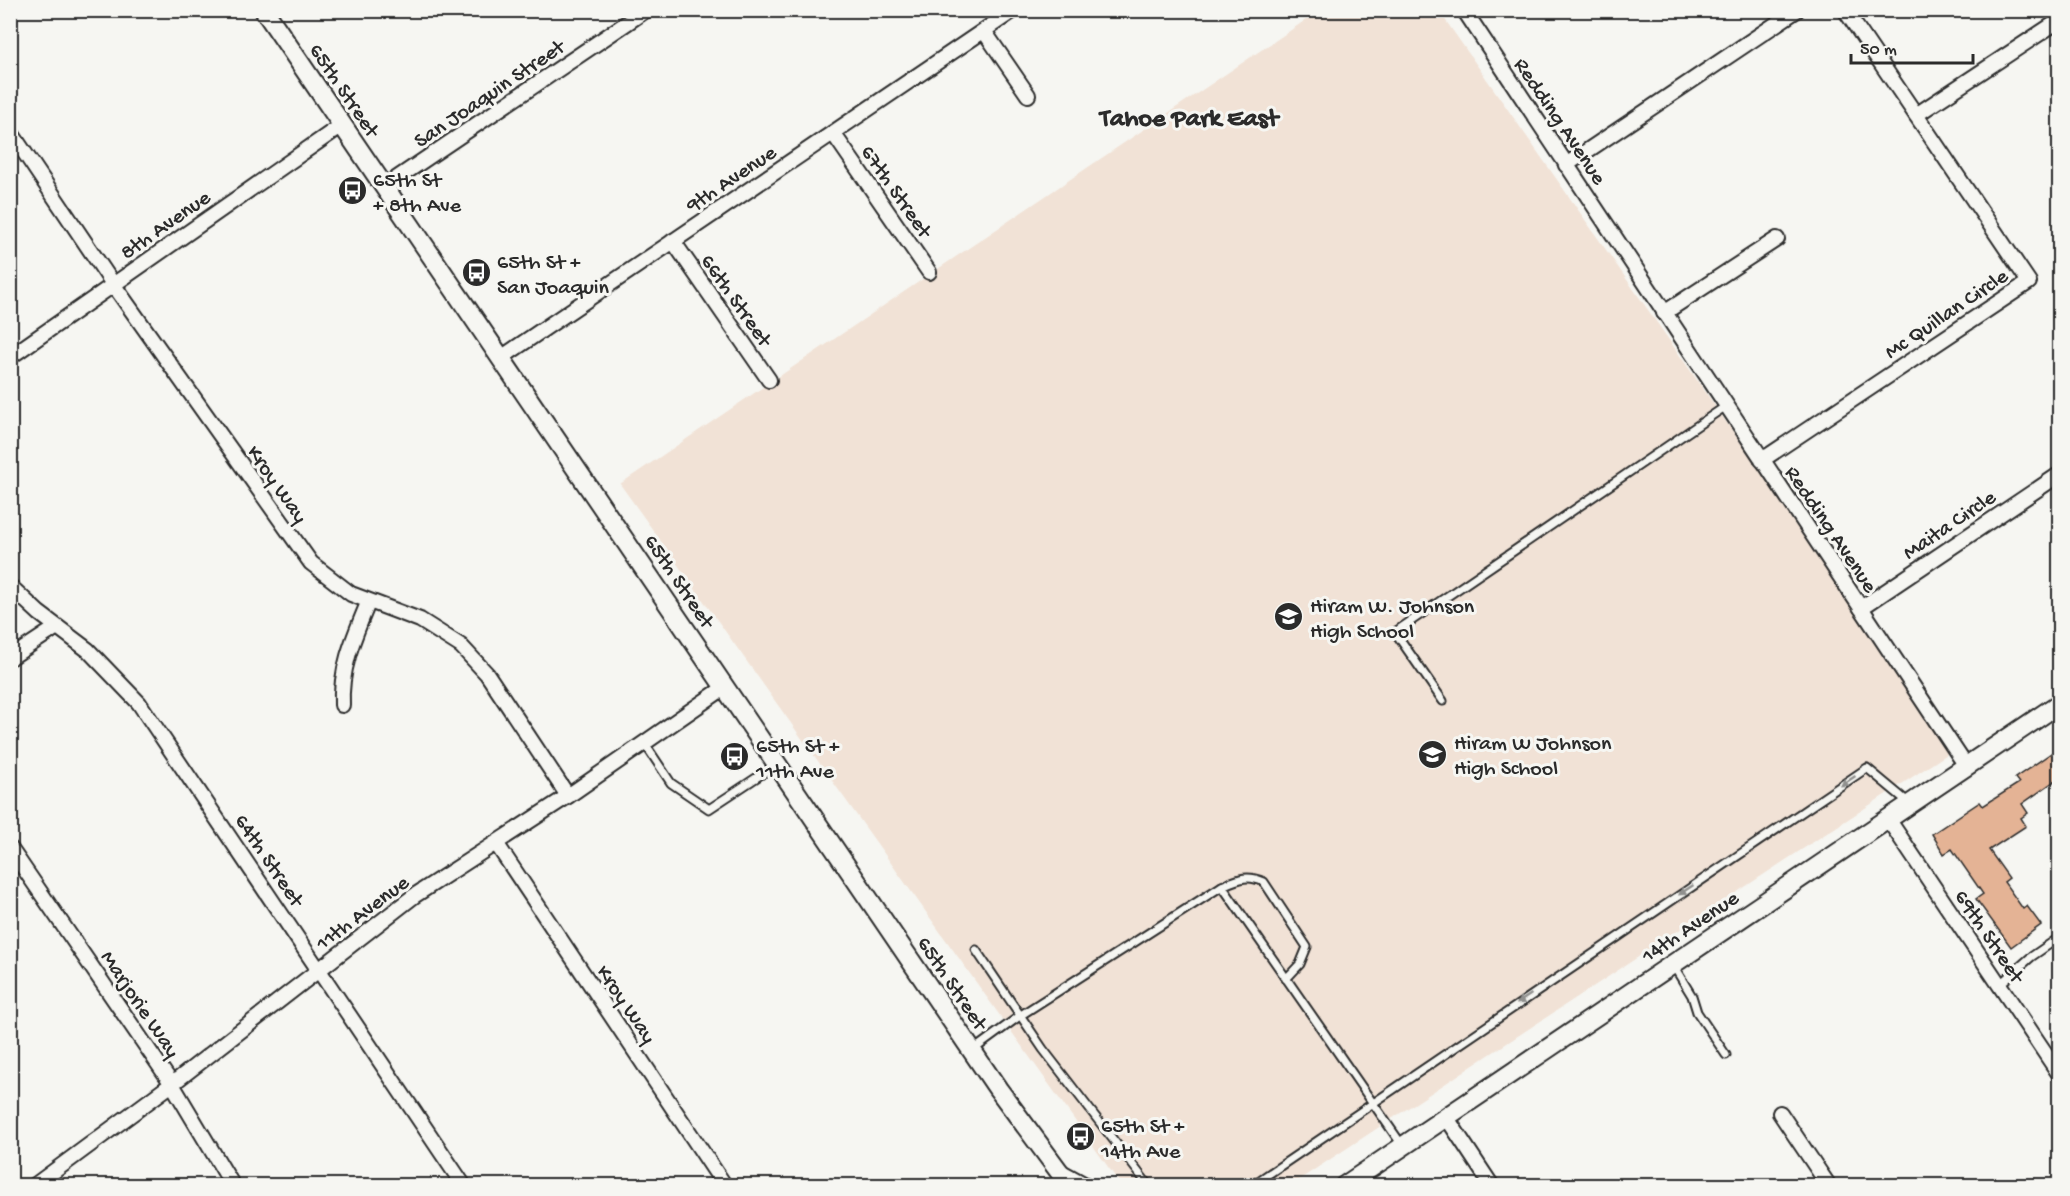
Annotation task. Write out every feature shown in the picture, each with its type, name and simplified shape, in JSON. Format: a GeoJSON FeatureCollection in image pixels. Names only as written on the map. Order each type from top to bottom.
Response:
{"type":"FeatureCollection","features":[{"type":"Feature","properties":{"kind":"main road","name":"65th Street"},"geometry":{"type":"LineString","coordinates":[[264,11],[1008,1104],[1063,1180],[1083,1185]]}},
{"type":"Feature","properties":{"kind":"main road","name":"14th Avenue"},"geometry":{"type":"LineString","coordinates":[[1344,1185],[1447,1118],[2060,703]]}},
{"type":"Feature","properties":{"kind":"street","name":"San Joaquin Street"},"geometry":{"type":"LineString","coordinates":[[384,187],[646,10]]}},
{"type":"Feature","properties":{"kind":"street","name":"9th Avenue"},"geometry":{"type":"LineString","coordinates":[[501,358],[1014,10]]}},
{"type":"Feature","properties":{"kind":"street"},"geometry":{"type":"LineString","coordinates":[[1566,165],[1797,10]]}},
{"type":"Feature","properties":{"kind":"street","name":"Mc Quillan Circle"},"geometry":{"type":"LineString","coordinates":[[1762,460],[2029,282],[1845,10]]}},
{"type":"Feature","properties":{"kind":"street","name":"Redding Avenue"},"geometry":{"type":"LineString","coordinates":[[1469,12],[1566,165],[1966,766]]}},
{"type":"Feature","properties":{"kind":"street"},"geometry":{"type":"LineString","coordinates":[[1916,115],[2060,20]]}},
{"type":"Feature","properties":{"kind":"street"},"geometry":{"type":"LineString","coordinates":[[984,31],[1028,95]]}},
{"type":"Feature","properties":{"kind":"street","name":"8th Avenue"},"geometry":{"type":"LineString","coordinates":[[10,357],[342,125]]}},
{"type":"Feature","properties":{"kind":"street","name":"Kroy Way"},"geometry":{"type":"LineString","coordinates":[[10,131],[113,284],[311,563],[332,582],[368,603],[420,620],[461,646],[487,674],[568,796]]}},
{"type":"Feature","properties":{"kind":"street","name":"67th Street"},"geometry":{"type":"LineString","coordinates":[[833,133],[929,272]]}},
{"type":"Feature","properties":{"kind":"street"},"geometry":{"type":"LineString","coordinates":[[1664,313],[1777,239]]}},
{"type":"Feature","properties":{"kind":"street","name":"66th Street"},"geometry":{"type":"LineString","coordinates":[[673,241],[769,380]]}},
{"type":"Feature","properties":{"kind":"street","name":"Maita Circle"},"geometry":{"type":"LineString","coordinates":[[1861,608],[2060,474]]}},
{"type":"Feature","properties":{"kind":"street","name":"64th Street"},"geometry":{"type":"LineString","coordinates":[[10,585],[57,627],[88,650],[139,703],[464,1185]]}},
{"type":"Feature","properties":{"kind":"street"},"geometry":{"type":"LineString","coordinates":[[342,705],[343,675],[347,655],[368,603]]}},
{"type":"Feature","properties":{"kind":"street"},"geometry":{"type":"LineString","coordinates":[[10,658],[57,627]]}},
{"type":"Feature","properties":{"kind":"street","name":"11th Avenue"},"geometry":{"type":"LineString","coordinates":[[34,1185],[172,1084],[414,896],[568,796],[643,741],[725,687]]}},
{"type":"Feature","properties":{"kind":"street","name":"69th Street"},"geometry":{"type":"LineString","coordinates":[[1888,819],[2060,1075]]}},
{"type":"Feature","properties":{"kind":"street","name":"Kroy Way"},"geometry":{"type":"LineString","coordinates":[[496,843],[725,1185]]}},
{"type":"Feature","properties":{"kind":"street","name":"Marjorie Way"},"geometry":{"type":"LineString","coordinates":[[10,848],[172,1084],[233,1185]]}},
{"type":"Feature","properties":{"kind":"street"},"geometry":{"type":"LineString","coordinates":[[1780,1113],[1829,1185]]}},
{"type":"Feature","properties":{"kind":"street"},"geometry":{"type":"LineString","coordinates":[[1447,1118],[1492,1185]]}},
{"type":"Feature","properties":{"kind":"lane"},"geometry":{"type":"LineString","coordinates":[[1443,701],[1395,632],[1726,406]]}},
{"type":"Feature","properties":{"kind":"lane"},"geometry":{"type":"LineString","coordinates":[[643,741],[671,783],[709,809],[777,764]]}},
{"type":"Feature","properties":{"kind":"lane"},"geometry":{"type":"LineString","coordinates":[[1251,1185],[1867,768],[1910,804]]}},
{"type":"Feature","properties":{"kind":"lane"},"geometry":{"type":"LineString","coordinates":[[976,1048],[1021,1015],[1222,886],[1242,877],[1253,877],[1264,882],[1307,947],[1300,964],[1286,980]]}},
{"type":"Feature","properties":{"kind":"lane"},"geometry":{"type":"LineString","coordinates":[[1222,886],[1403,1147]]}},
{"type":"Feature","properties":{"kind":"lane"},"geometry":{"type":"LineString","coordinates":[[1999,985],[2031,957],[2060,937]]}},
{"type":"Feature","properties":{"kind":"lane"},"geometry":{"type":"LineString","coordinates":[[976,950],[1043,1049],[1149,1185]]}},
{"type":"Feature","properties":{"kind":"lane"},"geometry":{"type":"LineString","coordinates":[[1673,965],[1692,996],[1697,1012],[1726,1055]]}},
{"type":"Feature","properties":{"kind":"shaded area","name":"Hiram W. Johnson High School"},"geometry":{"type":"Polygon","coordinates":[[[1319,11],[1439,11],[1955,749],[1291,1185],[1121,1185],[620,484],[1319,11]]]}},
{"type":"Feature","properties":{"kind":"building"},"geometry":{"type":"Polygon","coordinates":[[[2060,747],[2060,777],[2022,804],[2028,813],[2021,818],[2026,826],[1989,850],[2009,878],[2004,882],[2023,909],[2027,906],[2041,925],[2011,947],[1976,899],[1983,894],[1952,849],[1944,854],[1932,834],[1980,802],[1983,806],[2019,783],[2015,778],[2060,747]]]}},
{"type":"Feature","properties":{"kind":"place","name":"65th St + 8th Ave"},"geometry":{"type":"Point","coordinates":[352,191]}},
{"type":"Feature","properties":{"kind":"place","name":"65th St + San Joaquin"},"geometry":{"type":"Point","coordinates":[476,273]}},
{"type":"Feature","properties":{"kind":"place","name":"Hiram W. Johnson High School"},"geometry":{"type":"Point","coordinates":[1289,617]}},
{"type":"Feature","properties":{"kind":"place","name":"Hiram W Johnson High School"},"geometry":{"type":"Point","coordinates":[1433,754]}},
{"type":"Feature","properties":{"kind":"place","name":"65th St + 11th Ave"},"geometry":{"type":"Point","coordinates":[735,757]}},
{"type":"Feature","properties":{"kind":"place","name":"65th St + 14th Ave"},"geometry":{"type":"Point","coordinates":[1080,1137]}},
{"type":"Feature","properties":{"kind":"district","name":"Tahoe Park East"},"geometry":{"type":"Point","coordinates":[1189,116]}}]}
